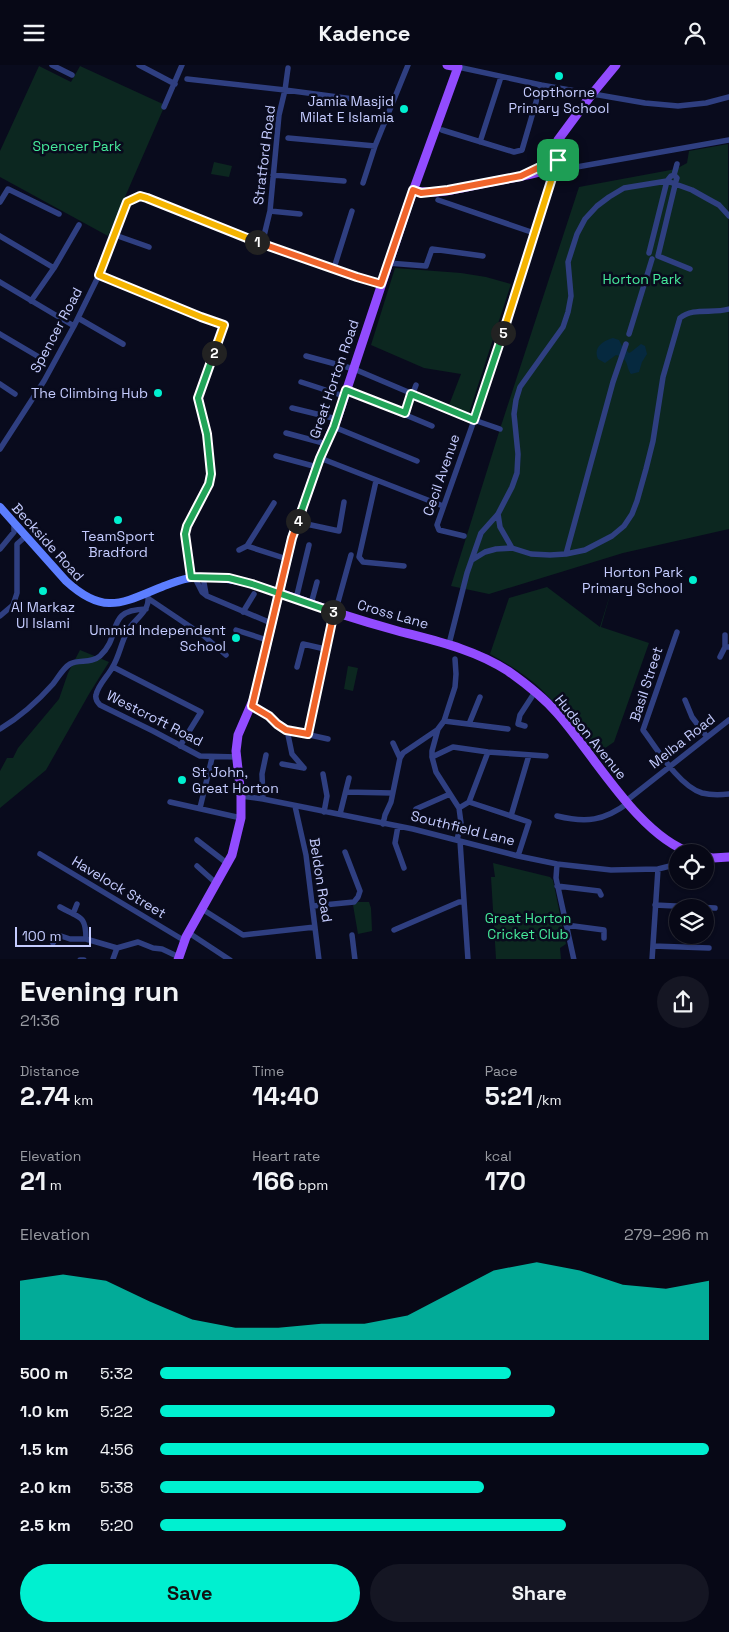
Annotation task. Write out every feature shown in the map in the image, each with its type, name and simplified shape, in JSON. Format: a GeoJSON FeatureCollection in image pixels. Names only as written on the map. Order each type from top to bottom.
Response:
{"type":"FeatureCollection","features":[{"type":"Feature","properties":{"kind":"main road"},"geometry":{"type":"LineString","coordinates":[[447,65],[458,66],[417,179],[417,192],[448,190],[534,175],[553,167],[555,146],[558,140],[616,65]]}},
{"type":"Feature","properties":{"kind":"main road","name":"Great Horton Road"},"geometry":{"type":"LineString","coordinates":[[178,958],[187,937],[228,864],[234,849],[241,817],[237,757],[238,735],[252,706],[297,522],[354,369],[388,263],[417,192]]}},
{"type":"Feature","properties":{"kind":"main road","name":"Cross Lane"},"geometry":{"type":"LineString","coordinates":[[280,593],[334,612],[449,644],[470,652]]}},
{"type":"Feature","properties":{"kind":"main road","name":"Hudson Avenue"},"geometry":{"type":"LineString","coordinates":[[470,652],[488,659],[508,672],[556,712],[640,817],[672,844]]}},
{"type":"Feature","properties":{"kind":"main road"},"geometry":{"type":"LineString","coordinates":[[714,858],[729,857]]}},
{"type":"Feature","properties":{"kind":"street"},"geometry":{"type":"LineString","coordinates":[[52,65],[72,75]]}},
{"type":"Feature","properties":{"kind":"street"},"geometry":{"type":"LineString","coordinates":[[139,65],[175,84]]}},
{"type":"Feature","properties":{"kind":"street"},"geometry":{"type":"LineString","coordinates":[[164,107],[182,65]]}},
{"type":"Feature","properties":{"kind":"street"},"geometry":{"type":"LineString","coordinates":[[363,183],[391,104],[408,65]]}},
{"type":"Feature","properties":{"kind":"street"},"geometry":{"type":"LineString","coordinates":[[458,66],[501,77],[620,100],[678,107],[729,97]]}},
{"type":"Feature","properties":{"kind":"street","name":"Stratford Road"},"geometry":{"type":"LineString","coordinates":[[262,244],[270,211],[278,115],[285,90],[288,68]]}},
{"type":"Feature","properties":{"kind":"street"},"geometry":{"type":"LineString","coordinates":[[480,142],[501,77]]}},
{"type":"Feature","properties":{"kind":"street"},"geometry":{"type":"LineString","coordinates":[[187,79],[391,104]]}},
{"type":"Feature","properties":{"kind":"street"},"geometry":{"type":"LineString","coordinates":[[442,129],[514,153],[522,150],[541,85]]}},
{"type":"Feature","properties":{"kind":"street"},"geometry":{"type":"LineString","coordinates":[[288,138],[375,146]]}},
{"type":"Feature","properties":{"kind":"street"},"geometry":{"type":"LineString","coordinates":[[553,167],[571,168],[586,166],[729,140]]}},
{"type":"Feature","properties":{"kind":"street"},"geometry":{"type":"LineString","coordinates":[[629,334],[653,256],[663,233],[676,184],[674,175],[677,164]]}},
{"type":"Feature","properties":{"kind":"street","name":"Cecil Avenue"},"geometry":{"type":"LineString","coordinates":[[464,536],[439,530],[437,527],[488,381],[553,167]]}},
{"type":"Feature","properties":{"kind":"street"},"geometry":{"type":"LineString","coordinates":[[273,175],[344,181]]}},
{"type":"Feature","properties":{"kind":"street"},"geometry":{"type":"LineString","coordinates":[[653,256],[655,229],[667,181],[671,175],[674,175]]}},
{"type":"Feature","properties":{"kind":"street"},"geometry":{"type":"LineString","coordinates":[[449,644],[481,533],[498,514],[517,473],[518,455],[514,414],[516,400],[520,387],[563,327],[571,296],[568,262],[577,234],[585,219],[597,206],[624,188],[667,181],[692,190],[719,205],[729,216]]}},
{"type":"Feature","properties":{"kind":"street"},"geometry":{"type":"LineString","coordinates":[[0,202],[8,189],[59,214]]}},
{"type":"Feature","properties":{"kind":"street","name":"Spencer Road"},"geometry":{"type":"LineString","coordinates":[[0,449],[44,381],[74,326],[99,275],[127,202],[140,196],[262,244]]}},
{"type":"Feature","properties":{"kind":"street"},"geometry":{"type":"LineString","coordinates":[[438,199],[534,233]]}},
{"type":"Feature","properties":{"kind":"street"},"geometry":{"type":"LineString","coordinates":[[661,205],[669,209]]}},
{"type":"Feature","properties":{"kind":"street"},"geometry":{"type":"LineString","coordinates":[[270,211],[300,214]]}},
{"type":"Feature","properties":{"kind":"street"},"geometry":{"type":"LineString","coordinates":[[334,268],[352,211]]}},
{"type":"Feature","properties":{"kind":"street"},"geometry":{"type":"LineString","coordinates":[[31,301],[54,268],[79,225]]}},
{"type":"Feature","properties":{"kind":"street"},"geometry":{"type":"LineString","coordinates":[[655,229],[663,233]]}},
{"type":"Feature","properties":{"kind":"street"},"geometry":{"type":"LineString","coordinates":[[115,235],[149,247]]}},
{"type":"Feature","properties":{"kind":"street"},"geometry":{"type":"LineString","coordinates":[[0,236],[54,268]]}},
{"type":"Feature","properties":{"kind":"street"},"geometry":{"type":"LineString","coordinates":[[262,244],[381,284]]}},
{"type":"Feature","properties":{"kind":"street"},"geometry":{"type":"LineString","coordinates":[[388,263],[426,266],[432,249],[483,256]]}},
{"type":"Feature","properties":{"kind":"street"},"geometry":{"type":"LineString","coordinates":[[653,256],[690,269]]}},
{"type":"Feature","properties":{"kind":"street"},"geometry":{"type":"LineString","coordinates":[[99,275],[224,325],[198,398],[207,434],[211,474],[209,484],[187,526],[185,534],[193,578],[202,592],[207,596],[271,623]]}},
{"type":"Feature","properties":{"kind":"street"},"geometry":{"type":"LineString","coordinates":[[0,282],[74,326]]}},
{"type":"Feature","properties":{"kind":"street"},"geometry":{"type":"LineString","coordinates":[[472,560],[485,552],[496,549],[512,548],[531,554],[566,554],[585,549],[612,535],[624,526],[632,513],[646,469],[653,441],[663,377],[680,318],[691,311],[720,312],[729,309]]}},
{"type":"Feature","properties":{"kind":"street"},"geometry":{"type":"LineString","coordinates":[[78,317],[123,344]]}},
{"type":"Feature","properties":{"kind":"street"},"geometry":{"type":"LineString","coordinates":[[0,334],[44,360]]}},
{"type":"Feature","properties":{"kind":"street"},"geometry":{"type":"LineString","coordinates":[[566,554],[612,382],[626,344]]}},
{"type":"Feature","properties":{"kind":"street"},"geometry":{"type":"LineString","coordinates":[[306,356],[354,369],[474,420],[500,429]]}},
{"type":"Feature","properties":{"kind":"street"},"geometry":{"type":"LineString","coordinates":[[301,382],[345,393],[405,413],[432,426]]}},
{"type":"Feature","properties":{"kind":"street"},"geometry":{"type":"LineString","coordinates":[[0,384],[15,394]]}},
{"type":"Feature","properties":{"kind":"street"},"geometry":{"type":"LineString","coordinates":[[405,413],[416,385]]}},
{"type":"Feature","properties":{"kind":"street"},"geometry":{"type":"LineString","coordinates":[[292,408],[335,423],[417,461]]}},
{"type":"Feature","properties":{"kind":"street"},"geometry":{"type":"LineString","coordinates":[[286,433],[326,444]]}},
{"type":"Feature","properties":{"kind":"street"},"geometry":{"type":"LineString","coordinates":[[276,456],[319,462],[444,506]]}},
{"type":"Feature","properties":{"kind":"street"},"geometry":{"type":"LineString","coordinates":[[376,481],[359,557],[363,562],[404,566]]}},
{"type":"Feature","properties":{"kind":"street"},"geometry":{"type":"LineString","coordinates":[[297,522],[339,531],[344,502]]}},
{"type":"Feature","properties":{"kind":"street"},"geometry":{"type":"LineString","coordinates":[[239,550],[246,546],[274,503]]}},
{"type":"Feature","properties":{"kind":"street","name":"Beckside Road"},"geometry":{"type":"LineString","coordinates":[[0,507],[66,581],[78,592],[95,601],[119,604],[148,596],[171,583],[193,578],[229,578],[280,593]]}},
{"type":"Feature","properties":{"kind":"street"},"geometry":{"type":"LineString","coordinates":[[498,514],[500,527],[512,548]]}},
{"type":"Feature","properties":{"kind":"street"},"geometry":{"type":"LineString","coordinates":[[0,549],[14,532],[14,522]]}},
{"type":"Feature","properties":{"kind":"street"},"geometry":{"type":"LineString","coordinates":[[0,616],[13,605],[17,593],[17,544],[25,537]]}},
{"type":"Feature","properties":{"kind":"street"},"geometry":{"type":"LineString","coordinates":[[296,599],[310,545]]}},
{"type":"Feature","properties":{"kind":"street"},"geometry":{"type":"LineString","coordinates":[[246,546],[287,559]]}},
{"type":"Feature","properties":{"kind":"street"},"geometry":{"type":"LineString","coordinates":[[308,734],[325,649],[351,555]]}},
{"type":"Feature","properties":{"kind":"street"},"geometry":{"type":"LineString","coordinates":[[311,604],[317,582]]}},
{"type":"Feature","properties":{"kind":"street"},"geometry":{"type":"LineString","coordinates":[[204,583],[204,591],[207,596]]}},
{"type":"Feature","properties":{"kind":"street"},"geometry":{"type":"LineString","coordinates":[[243,612],[254,595]]}},
{"type":"Feature","properties":{"kind":"street"},"geometry":{"type":"LineString","coordinates":[[148,596],[204,636],[226,655]]}},
{"type":"Feature","properties":{"kind":"street","name":"Westcroft Road"},"geometry":{"type":"LineString","coordinates":[[148,596],[146,609],[127,631],[113,667],[98,688],[97,702],[200,756],[212,758],[237,757]]}},
{"type":"Feature","properties":{"kind":"street"},"geometry":{"type":"LineString","coordinates":[[0,729],[26,712],[68,665],[93,660],[101,655],[109,645],[121,615],[132,609],[146,609]]}},
{"type":"Feature","properties":{"kind":"street"},"geometry":{"type":"LineString","coordinates":[[236,630],[267,640]]}},
{"type":"Feature","properties":{"kind":"street","name":"Basil Street"},"geometry":{"type":"LineString","coordinates":[[670,766],[643,730],[676,632]]}},
{"type":"Feature","properties":{"kind":"street"},"geometry":{"type":"LineString","coordinates":[[720,657],[727,647],[725,635]]}},
{"type":"Feature","properties":{"kind":"street"},"geometry":{"type":"LineString","coordinates":[[297,667],[302,644],[325,649]]}},
{"type":"Feature","properties":{"kind":"street"},"geometry":{"type":"LineString","coordinates":[[383,824],[400,757],[438,729],[444,721],[455,687],[455,659]]}},
{"type":"Feature","properties":{"kind":"street"},"geometry":{"type":"LineString","coordinates":[[113,667],[200,712],[180,746]]}},
{"type":"Feature","properties":{"kind":"street"},"geometry":{"type":"LineString","coordinates":[[525,726],[518,724],[520,715],[534,692]]}},
{"type":"Feature","properties":{"kind":"street"},"geometry":{"type":"LineString","coordinates":[[469,724],[480,697]]}},
{"type":"Feature","properties":{"kind":"street"},"geometry":{"type":"LineString","coordinates":[[685,700],[692,717],[707,737]]}},
{"type":"Feature","properties":{"kind":"street"},"geometry":{"type":"LineString","coordinates":[[252,706],[269,716],[286,730],[328,739]]}},
{"type":"Feature","properties":{"kind":"street","name":"Melba Road"},"geometry":{"type":"LineString","coordinates":[[557,816],[584,820],[598,819],[609,815],[729,720]]}},
{"type":"Feature","properties":{"kind":"street"},"geometry":{"type":"LineString","coordinates":[[444,721],[508,729]]}},
{"type":"Feature","properties":{"kind":"street"},"geometry":{"type":"LineString","coordinates":[[438,729],[432,754],[436,772],[459,808],[461,823],[459,841],[468,959]]}},
{"type":"Feature","properties":{"kind":"street"},"geometry":{"type":"LineString","coordinates":[[282,764],[304,768],[292,754],[286,730]]}},
{"type":"Feature","properties":{"kind":"street"},"geometry":{"type":"LineString","coordinates":[[421,741],[432,754]]}},
{"type":"Feature","properties":{"kind":"street"},"geometry":{"type":"LineString","coordinates":[[393,743],[400,757]]}},
{"type":"Feature","properties":{"kind":"street"},"geometry":{"type":"LineString","coordinates":[[432,754],[453,747],[488,752],[546,756]]}},
{"type":"Feature","properties":{"kind":"street"},"geometry":{"type":"LineString","coordinates":[[459,808],[469,802],[488,752]]}},
{"type":"Feature","properties":{"kind":"street"},"geometry":{"type":"LineString","coordinates":[[263,799],[262,774],[266,755]]}},
{"type":"Feature","properties":{"kind":"street"},"geometry":{"type":"LineString","coordinates":[[511,816],[529,755]]}},
{"type":"Feature","properties":{"kind":"street"},"geometry":{"type":"LineString","coordinates":[[200,808],[212,758]]}},
{"type":"Feature","properties":{"kind":"street"},"geometry":{"type":"LineString","coordinates":[[670,766],[689,787],[701,793],[729,794]]}},
{"type":"Feature","properties":{"kind":"street"},"geometry":{"type":"LineString","coordinates":[[323,775],[327,796],[324,811]]}},
{"type":"Feature","properties":{"kind":"street"},"geometry":{"type":"LineString","coordinates":[[340,814],[349,778]]}},
{"type":"Feature","properties":{"kind":"street"},"geometry":{"type":"LineString","coordinates":[[346,792],[392,793]]}},
{"type":"Feature","properties":{"kind":"street"},"geometry":{"type":"LineString","coordinates":[[416,809],[450,794]]}},
{"type":"Feature","properties":{"kind":"street","name":"Southfield Lane"},"geometry":{"type":"LineString","coordinates":[[241,796],[340,814],[556,864],[611,870],[658,869],[669,866]]}},
{"type":"Feature","properties":{"kind":"street"},"geometry":{"type":"LineString","coordinates":[[469,802],[529,822],[518,856]]}},
{"type":"Feature","properties":{"kind":"street"},"geometry":{"type":"LineString","coordinates":[[170,803],[241,817]]}},
{"type":"Feature","properties":{"kind":"street","name":"Beldon Road"},"geometry":{"type":"LineString","coordinates":[[295,806],[306,855],[319,959]]}},
{"type":"Feature","properties":{"kind":"street"},"geometry":{"type":"LineString","coordinates":[[398,827],[395,843],[404,868]]}},
{"type":"Feature","properties":{"kind":"street"},"geometry":{"type":"LineString","coordinates":[[197,840],[228,864]]}},
{"type":"Feature","properties":{"kind":"street"},"geometry":{"type":"LineString","coordinates":[[313,906],[354,902],[358,897],[360,891],[345,852]]}},
{"type":"Feature","properties":{"kind":"street","name":"Havelock Street"},"geometry":{"type":"LineString","coordinates":[[40,854],[227,959]]}},
{"type":"Feature","properties":{"kind":"street"},"geometry":{"type":"LineString","coordinates":[[556,864],[557,886],[574,959]]}},
{"type":"Feature","properties":{"kind":"street"},"geometry":{"type":"LineString","coordinates":[[197,866],[217,884]]}},
{"type":"Feature","properties":{"kind":"street"},"geometry":{"type":"LineString","coordinates":[[652,959],[658,869]]}},
{"type":"Feature","properties":{"kind":"street"},"geometry":{"type":"LineString","coordinates":[[557,886],[599,891],[601,895]]}},
{"type":"Feature","properties":{"kind":"street"},"geometry":{"type":"LineString","coordinates":[[394,931],[459,902],[464,902]]}},
{"type":"Feature","properties":{"kind":"street"},"geometry":{"type":"LineString","coordinates":[[72,914],[77,904]]}},
{"type":"Feature","properties":{"kind":"street"},"geometry":{"type":"LineString","coordinates":[[656,905],[715,907]]}},
{"type":"Feature","properties":{"kind":"street"},"geometry":{"type":"LineString","coordinates":[[60,907],[82,918],[86,925],[86,939]]}},
{"type":"Feature","properties":{"kind":"street"},"geometry":{"type":"LineString","coordinates":[[202,909],[243,935],[315,927]]}},
{"type":"Feature","properties":{"kind":"street"},"geometry":{"type":"LineString","coordinates":[[566,925],[604,930],[604,938]]}},
{"type":"Feature","properties":{"kind":"street"},"geometry":{"type":"LineString","coordinates":[[53,943],[58,935],[70,939],[86,939],[118,948],[138,942],[153,948],[162,949],[178,958]]}},
{"type":"Feature","properties":{"kind":"street"},"geometry":{"type":"LineString","coordinates":[[352,935],[355,959]]}},
{"type":"Feature","properties":{"kind":"street"},"geometry":{"type":"LineString","coordinates":[[653,946],[709,948]]}},
{"type":"Feature","properties":{"kind":"street"},"geometry":{"type":"LineString","coordinates":[[113,959],[118,948]]}},
{"type":"Feature","properties":{"kind":"green space","name":"Spencer Park"},"geometry":{"type":"Polygon","coordinates":[[[39,66],[71,82],[80,66],[165,105],[108,236],[0,177],[0,151],[39,66]]]}},
{"type":"Feature","properties":{"kind":"green space","name":"Horton Park"},"geometry":{"type":"Polygon","coordinates":[[[728,144],[729,529],[623,553],[489,594],[451,586],[579,187],[676,169],[687,163],[689,151],[728,144]]]}},
{"type":"Feature","properties":{"kind":"green space"},"geometry":{"type":"Polygon","coordinates":[[[214,162],[232,166],[229,177],[211,174],[214,162]]]}},
{"type":"Feature","properties":{"kind":"green space"},"geometry":{"type":"Polygon","coordinates":[[[395,268],[461,273],[511,284],[469,413],[449,405],[461,374],[424,368],[371,345],[395,268]]]}},
{"type":"Feature","properties":{"kind":"green space"},"geometry":{"type":"Polygon","coordinates":[[[547,587],[600,627],[612,588],[601,627],[649,643],[614,742],[595,755],[541,689],[517,670],[490,654],[509,598],[547,587]]]}},
{"type":"Feature","properties":{"kind":"green space"},"geometry":{"type":"Polygon","coordinates":[[[80,650],[109,662],[46,770],[0,808],[0,771],[7,758],[13,758],[18,748],[59,699],[68,673],[80,650]]]}},
{"type":"Feature","properties":{"kind":"green space"},"geometry":{"type":"Polygon","coordinates":[[[348,666],[358,668],[353,691],[344,689],[348,666]]]}},
{"type":"Feature","properties":{"kind":"green space","name":"Great Horton Cricket Club"},"geometry":{"type":"Polygon","coordinates":[[[493,863],[550,877],[553,880],[566,944],[560,948],[561,959],[496,959],[491,877],[495,877],[493,863]]]}},
{"type":"Feature","properties":{"kind":"green space"},"geometry":{"type":"Polygon","coordinates":[[[358,902],[369,902],[372,931],[358,934],[353,905],[358,902]]]}},
{"type":"Feature","properties":{"kind":"water"},"geometry":{"type":"Polygon","coordinates":[[[613,338],[619,340],[629,353],[641,344],[645,346],[647,354],[639,372],[631,374],[625,361],[616,355],[605,363],[598,359],[597,351],[600,345],[613,338]]]}},
{"type":"Feature","properties":{"kind":"place","name":"Copthorne Primary School"},"geometry":{"type":"Point","coordinates":[559,76]}},
{"type":"Feature","properties":{"kind":"place","name":"Jamia Masjid Milat E Islamia"},"geometry":{"type":"Point","coordinates":[404,109]}},
{"type":"Feature","properties":{"kind":"place","name":"The Climbing Hub"},"geometry":{"type":"Point","coordinates":[158,393]}},
{"type":"Feature","properties":{"kind":"place","name":"TeamSport Bradford"},"geometry":{"type":"Point","coordinates":[118,520]}},
{"type":"Feature","properties":{"kind":"place","name":"Horton Park Primary School"},"geometry":{"type":"Point","coordinates":[693,580]}},
{"type":"Feature","properties":{"kind":"place","name":"Al Markaz Ul Islami"},"geometry":{"type":"Point","coordinates":[43,591]}},
{"type":"Feature","properties":{"kind":"place","name":"Ummid Independent School"},"geometry":{"type":"Point","coordinates":[236,638]}},
{"type":"Feature","properties":{"kind":"place","name":"St John, Great Horton"},"geometry":{"type":"Point","coordinates":[182,780]}},
{"type":"Feature","properties":{"kind":"route"},"geometry":{"type":"LineString","coordinates":[[558,160],[550,159],[542,166],[521,176],[448,190],[421,193],[413,190],[381,284],[286,253],[147,198],[140,196],[127,202],[99,275],[224,325],[198,398],[207,434],[211,474],[209,484],[187,526],[185,534],[191,577],[229,578],[280,593],[334,612],[308,734],[286,730],[269,716],[252,706],[271,623],[280,593],[292,538],[346,390],[405,413],[411,394],[474,420],[554,172],[559,166],[558,160]]}}]}
